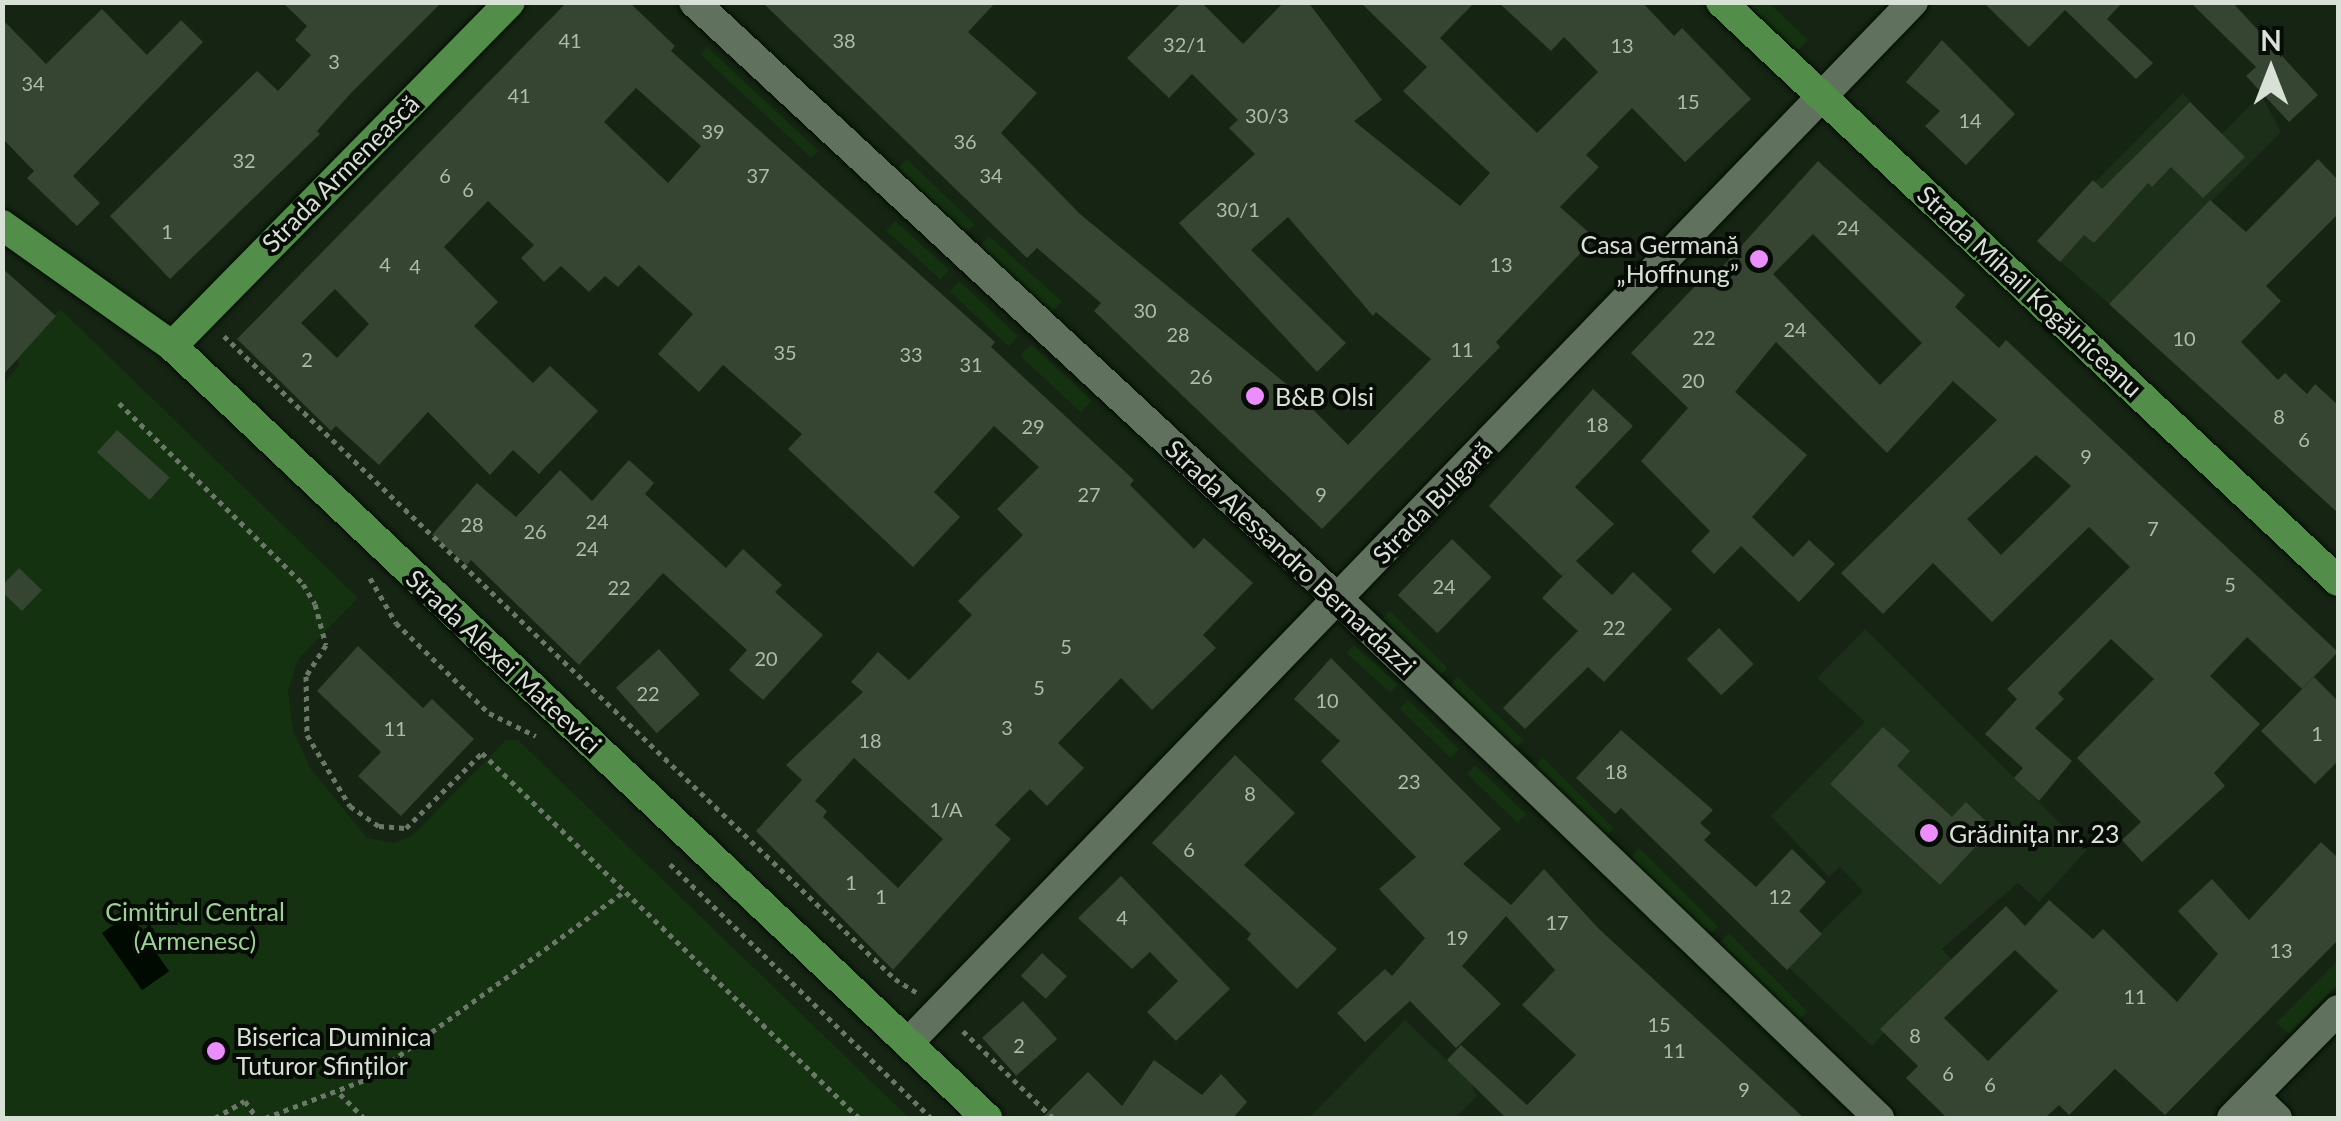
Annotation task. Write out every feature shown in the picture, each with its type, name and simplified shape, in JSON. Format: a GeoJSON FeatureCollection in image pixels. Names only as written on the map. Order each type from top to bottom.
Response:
{"type":"FeatureCollection","features":[{"type":"Feature","properties":{"kind":"main road","name":"Strada Armenească"},"geometry":{"type":"LineString","coordinates":[[172,346],[510,2]]}},
{"type":"Feature","properties":{"kind":"main road","name":"Strada Mihail Kogălniceanu"},"geometry":{"type":"LineString","coordinates":[[1721,2],[2338,581]]}},
{"type":"Feature","properties":{"kind":"main road","name":"Strada Alexei Mateevici"},"geometry":{"type":"LineString","coordinates":[[2,225],[172,346],[987,1118]]}},
{"type":"Feature","properties":{"kind":"street","name":"Strada Alessandro Bernardazzi"},"geometry":{"type":"LineString","coordinates":[[694,2],[1338,599],[1880,1118]]}},
{"type":"Feature","properties":{"kind":"street","name":"Strada Bulgară"},"geometry":{"type":"LineString","coordinates":[[908,1043],[1913,2]]}},
{"type":"Feature","properties":{"kind":"street"},"geometry":{"type":"LineString","coordinates":[[2232,1118],[2338,1010]]}},
{"type":"Feature","properties":{"kind":"street"},"geometry":{"type":"LineString","coordinates":[[2254,1096],[2278,1118]]}},
{"type":"Feature","properties":{"kind":"path"},"geometry":{"type":"LineString","coordinates":[[215,327],[895,978],[938,1009],[1053,1118]]}},
{"type":"Feature","properties":{"kind":"path"},"geometry":{"type":"LineString","coordinates":[[118,402],[303,584],[315,604],[326,646],[306,676],[307,735],[350,806],[379,826],[406,828],[482,753],[859,1118]]}},
{"type":"Feature","properties":{"kind":"path"},"geometry":{"type":"LineString","coordinates":[[366,572],[396,622],[489,714],[540,737]]}},
{"type":"Feature","properties":{"kind":"path"},"geometry":{"type":"LineString","coordinates":[[665,860],[931,1118]]}},
{"type":"Feature","properties":{"kind":"path"},"geometry":{"type":"LineString","coordinates":[[215,1118],[245,1101],[261,1118],[314,1096],[340,1094],[624,892]]}},
{"type":"Feature","properties":{"kind":"path"},"geometry":{"type":"LineString","coordinates":[[340,1094],[364,1118]]}},
{"type":"Feature","properties":{"kind":"shaded area"},"geometry":{"type":"Polygon","coordinates":[[[2183,93],[2219,137],[2261,94],[2281,132],[2109,304],[2037,241],[2183,93]]]}},
{"type":"Feature","properties":{"kind":"shaded area","name":"Grădinița nr. 23"},"geometry":{"type":"Polygon","coordinates":[[[1865,629],[2087,850],[2039,902],[2018,883],[1942,949],[1953,961],[1872,1046],[1787,966],[1863,891],[1840,867],[1829,877],[1771,816],[1865,722],[1817,678],[1865,629]]]}},
{"type":"Feature","properties":{"kind":"shaded area"},"geometry":{"type":"Polygon","coordinates":[[[129,914],[169,971],[142,990],[102,933],[129,914]]]}},
{"type":"Feature","properties":{"kind":"shaded area"},"geometry":{"type":"Polygon","coordinates":[[[1405,1020],[1471,1083],[1477,1096],[1455,1118],[1309,1118],[1405,1020]]]}},
{"type":"Feature","properties":{"kind":"green space"},"geometry":{"type":"Polygon","coordinates":[[[1746,3],[1769,3],[1808,40],[1797,51],[1746,3]]]}},
{"type":"Feature","properties":{"kind":"green space"},"geometry":{"type":"Polygon","coordinates":[[[707,47],[818,151],[811,158],[700,54],[707,47]]]}},
{"type":"Feature","properties":{"kind":"green space"},"geometry":{"type":"Polygon","coordinates":[[[907,159],[975,224],[966,234],[898,168],[907,159]]]}},
{"type":"Feature","properties":{"kind":"green space"},"geometry":{"type":"Polygon","coordinates":[[[895,221],[949,270],[941,280],[886,231],[895,221]]]}},
{"type":"Feature","properties":{"kind":"green space"},"geometry":{"type":"Polygon","coordinates":[[[989,236],[1062,302],[1051,313],[978,248],[989,236]]]}},
{"type":"Feature","properties":{"kind":"green space"},"geometry":{"type":"Polygon","coordinates":[[[959,281],[1018,336],[1009,346],[949,291],[959,281]]]}},
{"type":"Feature","properties":{"kind":"green space","name":"Cimitirul Central (Armenesc)"},"geometry":{"type":"Polygon","coordinates":[[[60,309],[358,598],[298,659],[288,691],[293,729],[310,768],[367,838],[395,843],[413,835],[506,740],[518,740],[909,1118],[3,1118],[3,384],[20,364],[14,358],[60,309]]]}},
{"type":"Feature","properties":{"kind":"green space"},"geometry":{"type":"Polygon","coordinates":[[[1031,344],[1092,401],[1081,412],[1020,356],[1031,344]]]}},
{"type":"Feature","properties":{"kind":"green space"},"geometry":{"type":"Polygon","coordinates":[[[1390,611],[1447,668],[1438,677],[1381,620],[1390,611]]]}},
{"type":"Feature","properties":{"kind":"green space"},"geometry":{"type":"Polygon","coordinates":[[[1354,645],[1398,684],[1390,693],[1347,653],[1354,645]]]}},
{"type":"Feature","properties":{"kind":"green space"},"geometry":{"type":"Polygon","coordinates":[[[1458,677],[1523,740],[1516,748],[1450,685],[1458,677]]]}},
{"type":"Feature","properties":{"kind":"green space"},"geometry":{"type":"Polygon","coordinates":[[[1408,700],[1459,749],[1451,758],[1400,709],[1408,700]]]}},
{"type":"Feature","properties":{"kind":"green space"},"geometry":{"type":"Polygon","coordinates":[[[1543,758],[1614,829],[1605,838],[1534,767],[1543,758]]]}},
{"type":"Feature","properties":{"kind":"green space"},"geometry":{"type":"Polygon","coordinates":[[[1475,765],[1526,814],[1518,823],[1467,774],[1475,765]]]}},
{"type":"Feature","properties":{"kind":"green space"},"geometry":{"type":"Polygon","coordinates":[[[1639,848],[1717,926],[1708,936],[1630,857],[1639,848]]]}},
{"type":"Feature","properties":{"kind":"green space"},"geometry":{"type":"Polygon","coordinates":[[[1729,933],[1807,1011],[1798,1021],[1720,942],[1729,933]]]}},
{"type":"Feature","properties":{"kind":"green space"},"geometry":{"type":"Polygon","coordinates":[[[2338,960],[2338,984],[2289,1034],[2276,1023],[2338,960]]]}},
{"type":"Feature","properties":{"kind":"building"},"geometry":{"type":"Polygon","coordinates":[[[282,2],[442,2],[352,92],[317,131],[320,134],[170,279],[110,216],[257,71],[278,91],[311,55],[295,40],[307,26],[282,2]]]}},
{"type":"Feature","properties":{"kind":"building"},"geometry":{"type":"Polygon","coordinates":[[[567,2],[629,2],[675,46],[671,51],[995,342],[991,347],[1134,480],[1130,485],[1194,549],[1204,538],[1253,583],[1203,635],[1216,648],[1152,710],[1121,678],[1058,743],[1084,768],[1047,806],[1030,789],[995,825],[1011,839],[893,970],[756,831],[802,780],[786,765],[863,692],[851,682],[878,652],[909,680],[972,615],[958,601],[1023,535],[997,509],[1039,467],[994,426],[934,492],[960,517],[913,567],[788,449],[802,434],[723,365],[699,392],[658,354],[693,314],[639,265],[618,287],[605,276],[589,292],[561,266],[544,282],[521,258],[534,245],[488,201],[444,247],[498,302],[474,326],[533,383],[550,366],[598,411],[539,474],[513,450],[490,475],[428,412],[379,465],[336,426],[331,431],[237,339],[567,2]],[[636,88],[604,122],[668,183],[701,146],[636,88]],[[335,289],[301,323],[337,358],[369,324],[335,289]],[[854,758],[815,801],[827,811],[823,817],[898,888],[943,839],[854,758]]]}},
{"type":"Feature","properties":{"kind":"building"},"geometry":{"type":"Polygon","coordinates":[[[762,2],[996,2],[968,32],[1037,93],[1001,133],[1080,214],[1296,392],[1348,445],[1431,359],[1376,312],[1373,316],[1288,217],[1251,250],[1346,343],[1317,372],[1179,223],[1255,154],[1229,128],[1238,120],[1192,74],[1169,98],[1127,58],[1182,2],[1201,2],[1243,44],[1284,2],[1308,2],[1382,100],[1354,121],[1460,206],[1490,173],[1403,91],[1427,67],[1360,2],[1475,2],[1440,38],[1537,133],[1598,72],[1564,37],[1551,51],[1498,2],[1642,2],[1674,36],[1682,28],[1751,99],[1685,162],[1632,108],[1586,155],[1599,167],[1560,207],[1595,238],[1496,342],[1500,347],[1322,529],[1094,311],[1101,303],[1037,248],[1027,258],[762,2]]]}},
{"type":"Feature","properties":{"kind":"building"},"geometry":{"type":"Polygon","coordinates":[[[1983,2],[2123,2],[2107,19],[2153,63],[2136,79],[2065,10],[2029,47],[1983,2]]]}},
{"type":"Feature","properties":{"kind":"building"},"geometry":{"type":"Polygon","coordinates":[[[2190,2],[2232,2],[2318,95],[2289,122],[2246,76],[2256,67],[2190,2]]]}},
{"type":"Feature","properties":{"kind":"building"},"geometry":{"type":"Polygon","coordinates":[[[102,9],[147,55],[181,20],[203,42],[73,176],[100,203],[77,226],[27,178],[34,171],[2,138],[2,19],[46,64],[102,9]]]}},
{"type":"Feature","properties":{"kind":"building"},"geometry":{"type":"Polygon","coordinates":[[[1942,40],[2015,114],[1966,165],[1925,126],[1940,111],[1906,82],[1942,40]]]}},
{"type":"Feature","properties":{"kind":"building"},"geometry":{"type":"Polygon","coordinates":[[[2190,102],[2245,157],[2203,198],[2171,167],[2152,187],[2148,183],[2094,243],[2084,235],[2060,262],[2037,241],[2093,180],[2102,189],[2190,102]]]}},
{"type":"Feature","properties":{"kind":"building"},"geometry":{"type":"Polygon","coordinates":[[[2318,159],[2338,180],[2338,214],[2266,286],[2281,301],[2241,342],[2278,380],[2285,373],[2307,394],[2315,384],[2338,405],[2338,513],[2109,304],[2210,200],[2246,232],[2318,159]]]}},
{"type":"Feature","properties":{"kind":"building"},"geometry":{"type":"Polygon","coordinates":[[[1818,161],[1965,295],[1955,307],[1999,348],[2006,340],[2338,652],[2302,689],[2247,637],[2210,676],[2260,724],[2214,773],[2225,786],[2142,862],[2122,840],[2141,822],[2077,758],[2154,679],[2111,639],[2058,693],[2064,699],[2035,728],[2072,761],[2039,801],[2014,778],[2023,768],[1985,734],[2017,699],[2007,689],[2130,567],[2089,527],[1992,622],[1933,563],[1883,614],[1841,573],[1997,420],[1953,381],[1887,453],[1776,342],[1735,392],[1807,455],[1752,517],[1793,557],[1809,540],[1835,564],[1799,602],[1741,546],[1714,574],[1691,551],[1710,531],[1641,461],[1688,408],[1631,353],[1700,281],[1705,286],[1818,161]],[[1813,234],[1773,274],[1880,385],[1922,343],[1813,234]],[[2036,455],[1967,519],[2001,555],[2071,486],[2036,455]]]}},
{"type":"Feature","properties":{"kind":"building"},"geometry":{"type":"Polygon","coordinates":[[[2,268],[56,316],[2,376],[2,268]]]}},
{"type":"Feature","properties":{"kind":"building"},"geometry":{"type":"Polygon","coordinates":[[[1593,389],[1633,426],[1575,487],[1614,524],[1576,561],[1612,595],[1633,572],[1672,609],[1604,682],[1588,667],[1525,729],[1503,708],[1578,631],[1542,598],[1568,570],[1562,576],[1489,506],[1593,389]]]}},
{"type":"Feature","properties":{"kind":"building"},"geometry":{"type":"Polygon","coordinates":[[[117,430],[170,478],[150,500],[97,452],[117,430]]]}},
{"type":"Feature","properties":{"kind":"building"},"geometry":{"type":"Polygon","coordinates":[[[629,460],[654,483],[645,494],[726,568],[743,549],[782,585],[775,592],[823,635],[763,700],[729,670],[747,650],[663,573],[579,665],[471,560],[467,565],[432,535],[477,483],[516,517],[560,470],[592,501],[629,460]]]}},
{"type":"Feature","properties":{"kind":"building"},"geometry":{"type":"Polygon","coordinates":[[[1452,539],[1492,577],[1437,633],[1398,595],[1452,539]]]}},
{"type":"Feature","properties":{"kind":"building"},"geometry":{"type":"Polygon","coordinates":[[[19,568],[42,590],[22,611],[2,592],[2,586],[19,568]]]}},
{"type":"Feature","properties":{"kind":"building"},"geometry":{"type":"Polygon","coordinates":[[[1719,628],[1754,664],[1721,695],[1687,659],[1719,628]]]}},
{"type":"Feature","properties":{"kind":"building"},"geometry":{"type":"Polygon","coordinates":[[[358,646],[423,708],[432,699],[474,739],[401,816],[358,776],[381,752],[317,691],[358,646]]]}},
{"type":"Feature","properties":{"kind":"building"},"geometry":{"type":"Polygon","coordinates":[[[659,649],[700,694],[657,733],[616,688],[659,649]]]}},
{"type":"Feature","properties":{"kind":"building"},"geometry":{"type":"Polygon","coordinates":[[[1331,658],[1501,829],[1463,864],[1511,905],[1544,869],[1598,928],[1804,1118],[1506,1118],[1447,1060],[1461,1045],[1527,1105],[1576,1055],[1522,1005],[1555,970],[1506,916],[1462,966],[1501,1004],[1456,1048],[1410,1001],[1365,1042],[1337,1013],[1385,969],[1392,976],[1425,938],[1379,889],[1416,857],[1321,761],[1340,741],[1294,699],[1331,658]]]}},
{"type":"Feature","properties":{"kind":"building"},"geometry":{"type":"Polygon","coordinates":[[[2314,677],[2338,701],[2338,761],[2315,784],[2261,731],[2314,677]]]}},
{"type":"Feature","properties":{"kind":"building"},"geometry":{"type":"Polygon","coordinates":[[[1883,727],[1910,751],[1897,766],[1952,817],[1966,802],[1993,828],[1940,885],[1830,784],[1883,727]]]}},
{"type":"Feature","properties":{"kind":"building"},"geometry":{"type":"Polygon","coordinates":[[[1621,730],[1713,810],[1700,823],[1711,833],[1704,840],[1756,887],[1792,849],[1826,882],[1799,911],[1822,934],[1787,970],[1621,808],[1615,814],[1576,778],[1621,730]]]}},
{"type":"Feature","properties":{"kind":"building"},"geometry":{"type":"Polygon","coordinates":[[[1235,755],[1295,813],[1244,865],[1337,949],[1297,989],[1247,939],[1251,934],[1152,843],[1235,755]]]}},
{"type":"Feature","properties":{"kind":"building"},"geometry":{"type":"Polygon","coordinates":[[[2321,842],[2338,858],[2338,940],[2165,1115],[2115,1069],[2069,1115],[2059,1105],[2045,1118],[1947,1118],[1906,1078],[1918,1066],[1880,1029],[2006,906],[2025,926],[2049,900],[2093,939],[2103,929],[2177,1002],[2218,954],[2178,911],[2212,879],[2249,920],[2321,842]],[[2015,950],[1944,1018],[1988,1061],[2058,991],[2015,950]]]}},
{"type":"Feature","properties":{"kind":"building"},"geometry":{"type":"Polygon","coordinates":[[[1121,876],[1230,989],[1176,1041],[1147,1012],[1178,981],[1150,952],[1132,969],[1078,918],[1121,876]]]}},
{"type":"Feature","properties":{"kind":"building"},"geometry":{"type":"Polygon","coordinates":[[[1042,953],[1067,976],[1046,999],[1021,976],[1042,953]]]}},
{"type":"Feature","properties":{"kind":"building"},"geometry":{"type":"Polygon","coordinates":[[[1023,1001],[1057,1039],[1016,1076],[982,1038],[1023,1001]]]}},
{"type":"Feature","properties":{"kind":"building"},"geometry":{"type":"Polygon","coordinates":[[[1154,1060],[1202,1095],[1221,1074],[1247,1102],[1233,1118],[1042,1118],[1088,1072],[1122,1106],[1154,1060]]]}},
{"type":"Feature","properties":{"kind":"place","name":"Casa Germană „Hoffnung”"},"geometry":{"type":"Point","coordinates":[1759,259]}},
{"type":"Feature","properties":{"kind":"place","name":"B&B Olsi"},"geometry":{"type":"Point","coordinates":[1255,396]}},
{"type":"Feature","properties":{"kind":"place","name":"Grădinița nr. 23"},"geometry":{"type":"Point","coordinates":[1929,833]}},
{"type":"Feature","properties":{"kind":"place","name":"Biserica Duminica Tuturor Sfinților"},"geometry":{"type":"Point","coordinates":[216,1051]}}]}
